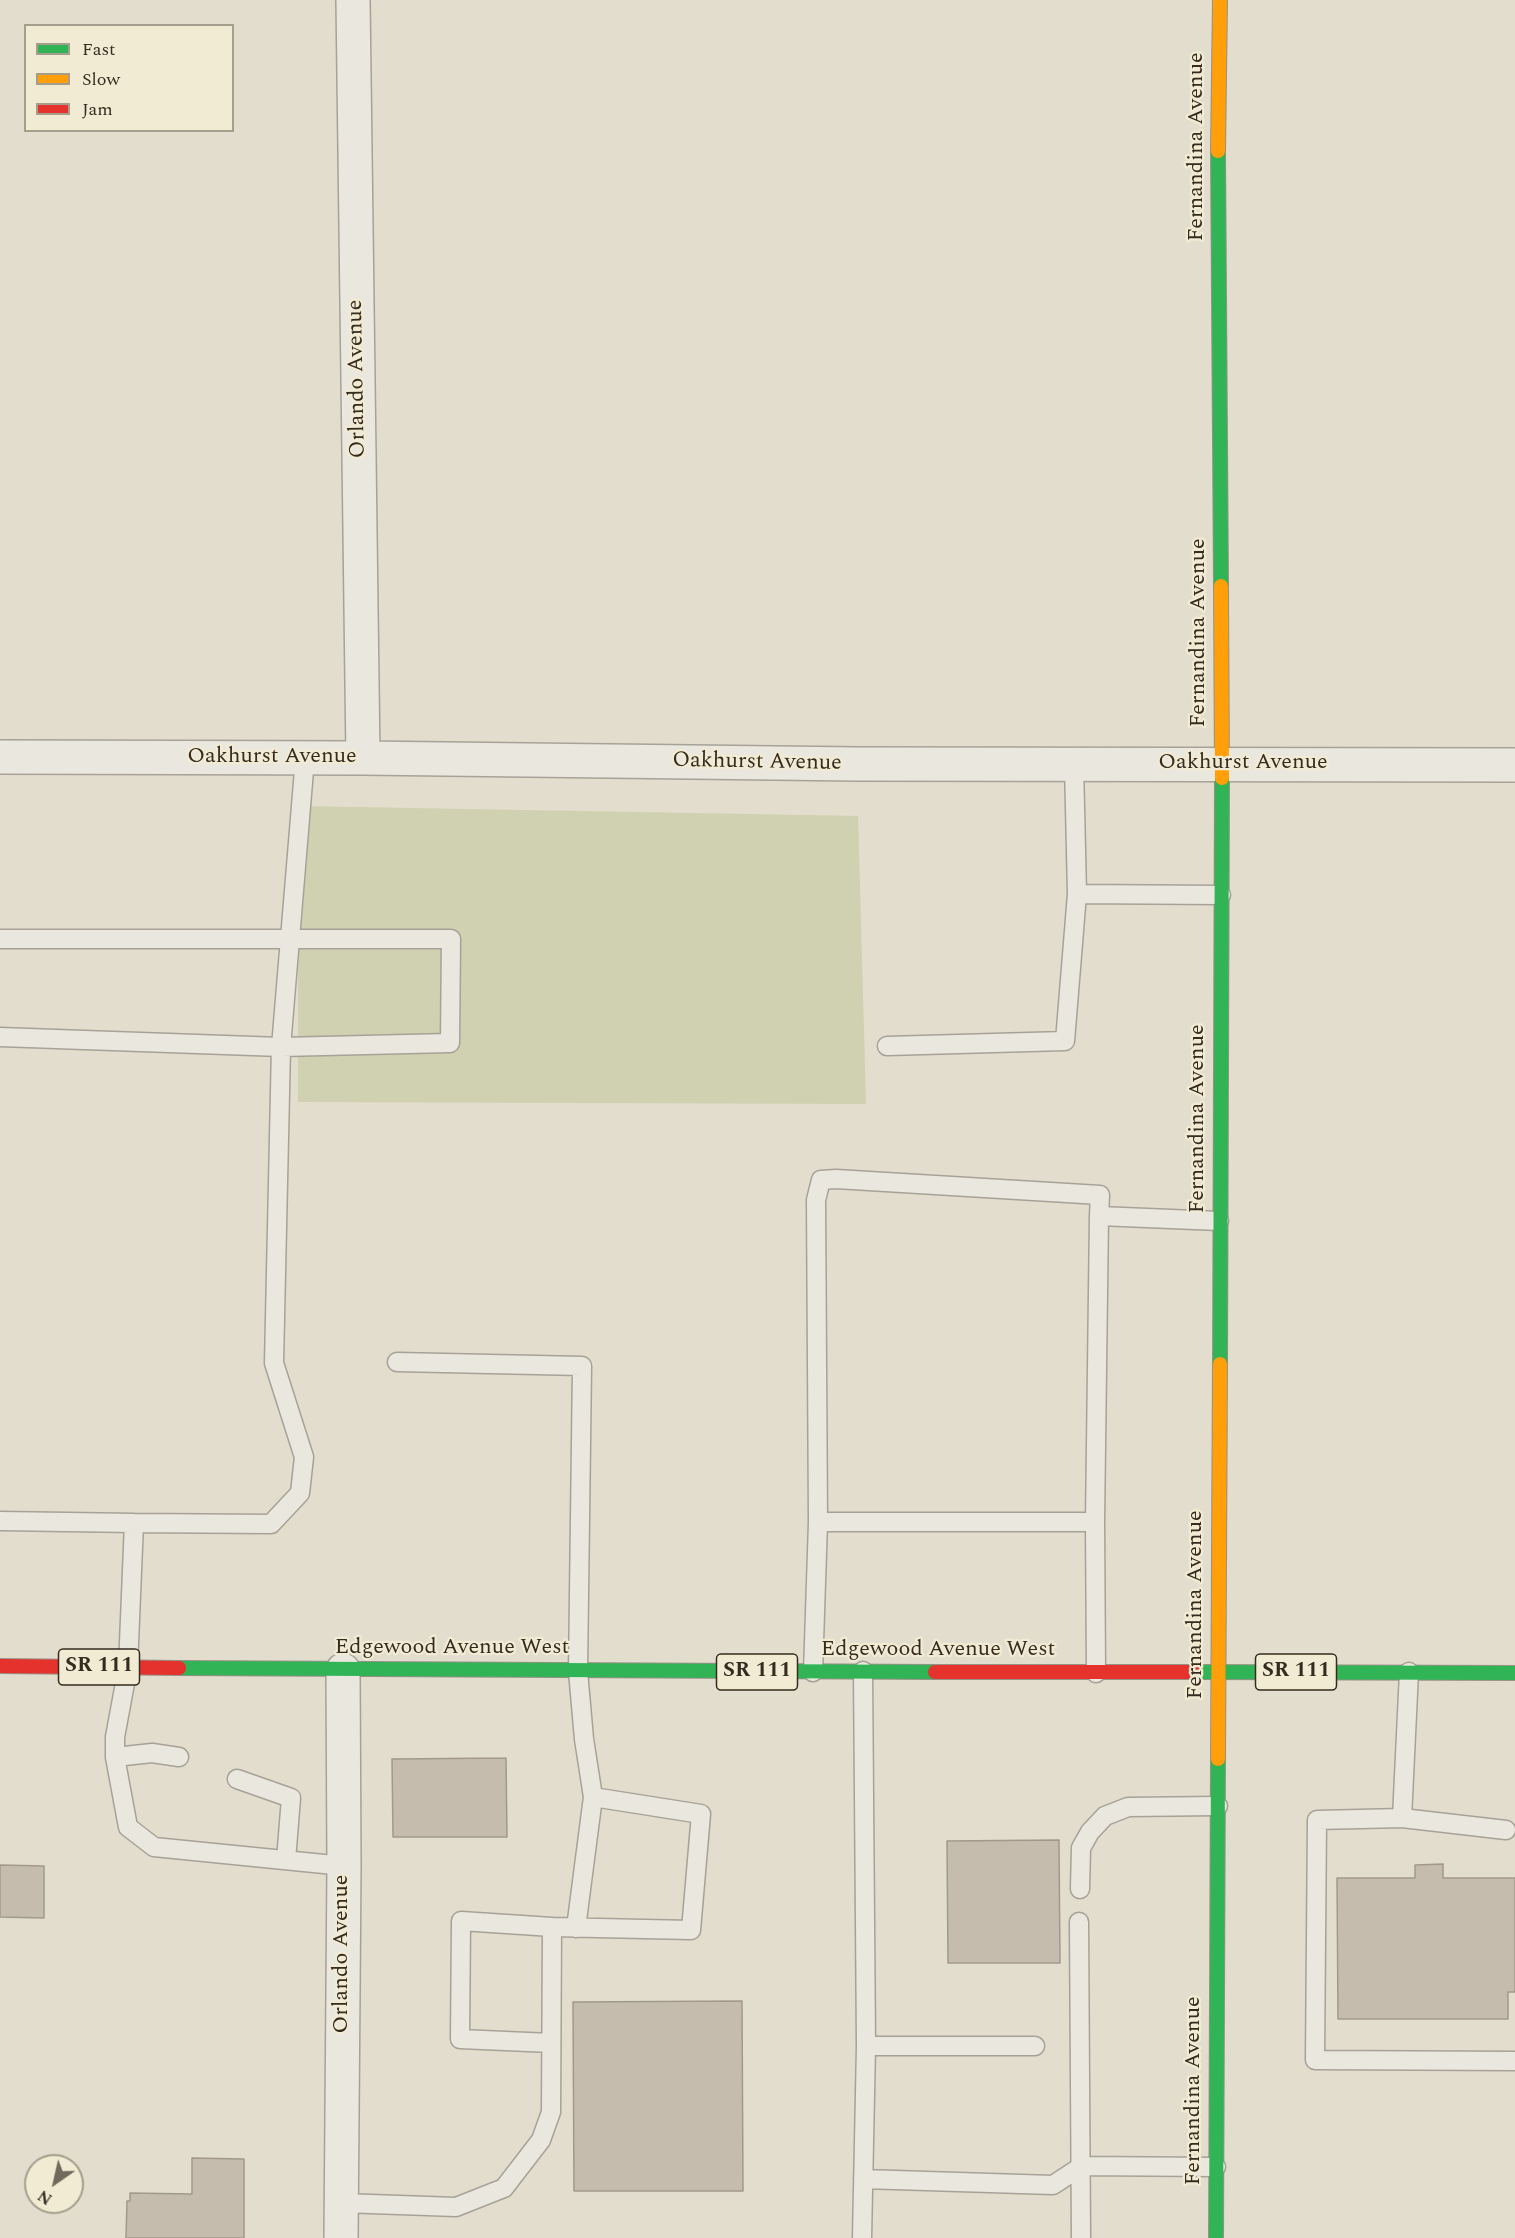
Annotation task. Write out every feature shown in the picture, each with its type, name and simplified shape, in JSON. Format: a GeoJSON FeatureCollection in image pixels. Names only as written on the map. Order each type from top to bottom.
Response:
{"type":"FeatureCollection","features":[{"type":"Feature","properties":{"kind":"street","name":"Orlando Avenue"},"geometry":{"type":"LineString","coordinates":[[353,0],[363,758]]}},
{"type":"Feature","properties":{"kind":"street","name":"Fernandina Avenue"},"geometry":{"type":"LineString","coordinates":[[1216,2238],[1222,764],[1218,164],[1220,0]]}},
{"type":"Feature","properties":{"kind":"street","name":"Oakhurst Avenue"},"geometry":{"type":"LineString","coordinates":[[0,757],[363,758],[856,764],[1515,765]]}},
{"type":"Feature","properties":{"kind":"street","name":"Edgewood Avenue West"},"geometry":{"type":"LineString","coordinates":[[0,1666],[343,1670],[1515,1673]]}},
{"type":"Feature","properties":{"kind":"street","name":"Orlando Avenue"},"geometry":{"type":"LineString","coordinates":[[341,2238],[343,1670]]}},
{"type":"Feature","properties":{"kind":"lane"},"geometry":{"type":"LineString","coordinates":[[0,1521],[271,1524],[300,1493],[304,1457],[274,1363],[281,1047],[305,758]]}},
{"type":"Feature","properties":{"kind":"lane"},"geometry":{"type":"LineString","coordinates":[[887,1046],[1065,1041],[1077,894],[1074,764]]}},
{"type":"Feature","properties":{"kind":"lane"},"geometry":{"type":"LineString","coordinates":[[1077,894],[1221,895]]}},
{"type":"Feature","properties":{"kind":"lane"},"geometry":{"type":"LineString","coordinates":[[0,939],[290,941],[451,939],[450,1043],[281,1047],[0,1037]]}},
{"type":"Feature","properties":{"kind":"lane"},"geometry":{"type":"LineString","coordinates":[[813,1672],[818,1522],[816,1200],[821,1180],[836,1179],[1100,1195],[1095,1522],[1096,1673]]}},
{"type":"Feature","properties":{"kind":"lane"},"geometry":{"type":"LineString","coordinates":[[1099,1216],[1219,1221]]}},
{"type":"Feature","properties":{"kind":"lane"},"geometry":{"type":"LineString","coordinates":[[397,1362],[582,1366],[578,1671],[584,1739],[593,1797],[576,1928]]}},
{"type":"Feature","properties":{"kind":"lane"},"geometry":{"type":"LineString","coordinates":[[818,1522],[1095,1522]]}},
{"type":"Feature","properties":{"kind":"lane"},"geometry":{"type":"LineString","coordinates":[[134,1524],[128,1667],[115,1737],[115,1757],[128,1827],[154,1847],[344,1866]]}},
{"type":"Feature","properties":{"kind":"lane"},"geometry":{"type":"LineString","coordinates":[[862,2238],[866,2046],[863,1671]]}},
{"type":"Feature","properties":{"kind":"lane"},"geometry":{"type":"LineString","coordinates":[[1402,1818],[1409,1672]]}},
{"type":"Feature","properties":{"kind":"lane"},"geometry":{"type":"LineString","coordinates":[[115,1757],[152,1754],[179,1757]]}},
{"type":"Feature","properties":{"kind":"lane"},"geometry":{"type":"LineString","coordinates":[[237,1779],[291,1798],[286,1860]]}},
{"type":"Feature","properties":{"kind":"lane"},"geometry":{"type":"LineString","coordinates":[[551,2043],[460,2039],[461,1921],[576,1928],[691,1930],[701,1814],[593,1797]]}},
{"type":"Feature","properties":{"kind":"lane"},"geometry":{"type":"LineString","coordinates":[[1080,1889],[1081,1848],[1090,1832],[1105,1816],[1128,1807],[1218,1806]]}},
{"type":"Feature","properties":{"kind":"lane"},"geometry":{"type":"LineString","coordinates":[[1506,1830],[1402,1818],[1317,1820],[1315,2060],[1515,2061]]}},
{"type":"Feature","properties":{"kind":"lane"},"geometry":{"type":"LineString","coordinates":[[1079,1922],[1082,2238]]}},
{"type":"Feature","properties":{"kind":"lane"},"geometry":{"type":"LineString","coordinates":[[342,2204],[456,2207],[504,2188],[541,2140],[550,2112],[552,1926]]}},
{"type":"Feature","properties":{"kind":"lane"},"geometry":{"type":"LineString","coordinates":[[866,2046],[1035,2046]]}},
{"type":"Feature","properties":{"kind":"lane"},"geometry":{"type":"LineString","coordinates":[[863,2179],[1053,2185],[1082,2166],[1216,2167]]}},
{"type":"Feature","properties":{"kind":"green space"},"geometry":{"type":"Polygon","coordinates":[[[298,806],[858,816],[866,1104],[298,1102],[298,806]]]}},
{"type":"Feature","properties":{"kind":"building"},"geometry":{"type":"Polygon","coordinates":[[[506,1758],[507,1837],[393,1837],[392,1759],[506,1758]]]}},
{"type":"Feature","properties":{"kind":"building"},"geometry":{"type":"Polygon","coordinates":[[[1059,1840],[1060,1963],[948,1963],[947,1841],[1059,1840]]]}},
{"type":"Feature","properties":{"kind":"building"},"geometry":{"type":"Polygon","coordinates":[[[1443,1864],[1443,1878],[1515,1878],[1515,1992],[1508,1992],[1508,2019],[1338,2019],[1337,1878],[1415,1878],[1415,1865],[1443,1864]]]}},
{"type":"Feature","properties":{"kind":"building"},"geometry":{"type":"Polygon","coordinates":[[[0,1865],[44,1866],[44,1918],[0,1917],[0,1865]]]}},
{"type":"Feature","properties":{"kind":"building"},"geometry":{"type":"Polygon","coordinates":[[[742,2001],[743,2191],[574,2191],[573,2002],[742,2001]]]}},
{"type":"Feature","properties":{"kind":"building"},"geometry":{"type":"Polygon","coordinates":[[[192,2158],[244,2159],[244,2238],[126,2238],[127,2201],[130,2201],[130,2193],[192,2194],[192,2158]]]}},
{"type":"Feature","properties":{"kind":"traffic: fast"},"geometry":{"type":"LineString","coordinates":[[1218,151],[1221,586]]}},
{"type":"Feature","properties":{"kind":"traffic: fast"},"geometry":{"type":"LineString","coordinates":[[1220,1364],[1222,778]]}},
{"type":"Feature","properties":{"kind":"traffic: fast"},"geometry":{"type":"LineString","coordinates":[[179,1668],[935,1672]]}},
{"type":"Feature","properties":{"kind":"traffic: fast"},"geometry":{"type":"LineString","coordinates":[[1194,1672],[1515,1673]]}},
{"type":"Feature","properties":{"kind":"traffic: fast"},"geometry":{"type":"LineString","coordinates":[[1216,2238],[1218,1759]]}},
{"type":"Feature","properties":{"kind":"traffic: slow"},"geometry":{"type":"LineString","coordinates":[[1218,151],[1220,0]]}},
{"type":"Feature","properties":{"kind":"traffic: slow"},"geometry":{"type":"LineString","coordinates":[[1221,586],[1222,778]]}},
{"type":"Feature","properties":{"kind":"traffic: slow"},"geometry":{"type":"LineString","coordinates":[[1218,1759],[1220,1364]]}},
{"type":"Feature","properties":{"kind":"traffic: jam"},"geometry":{"type":"LineString","coordinates":[[0,1666],[179,1668]]}},
{"type":"Feature","properties":{"kind":"traffic: jam"},"geometry":{"type":"LineString","coordinates":[[935,1672],[1194,1672]]}}]}
